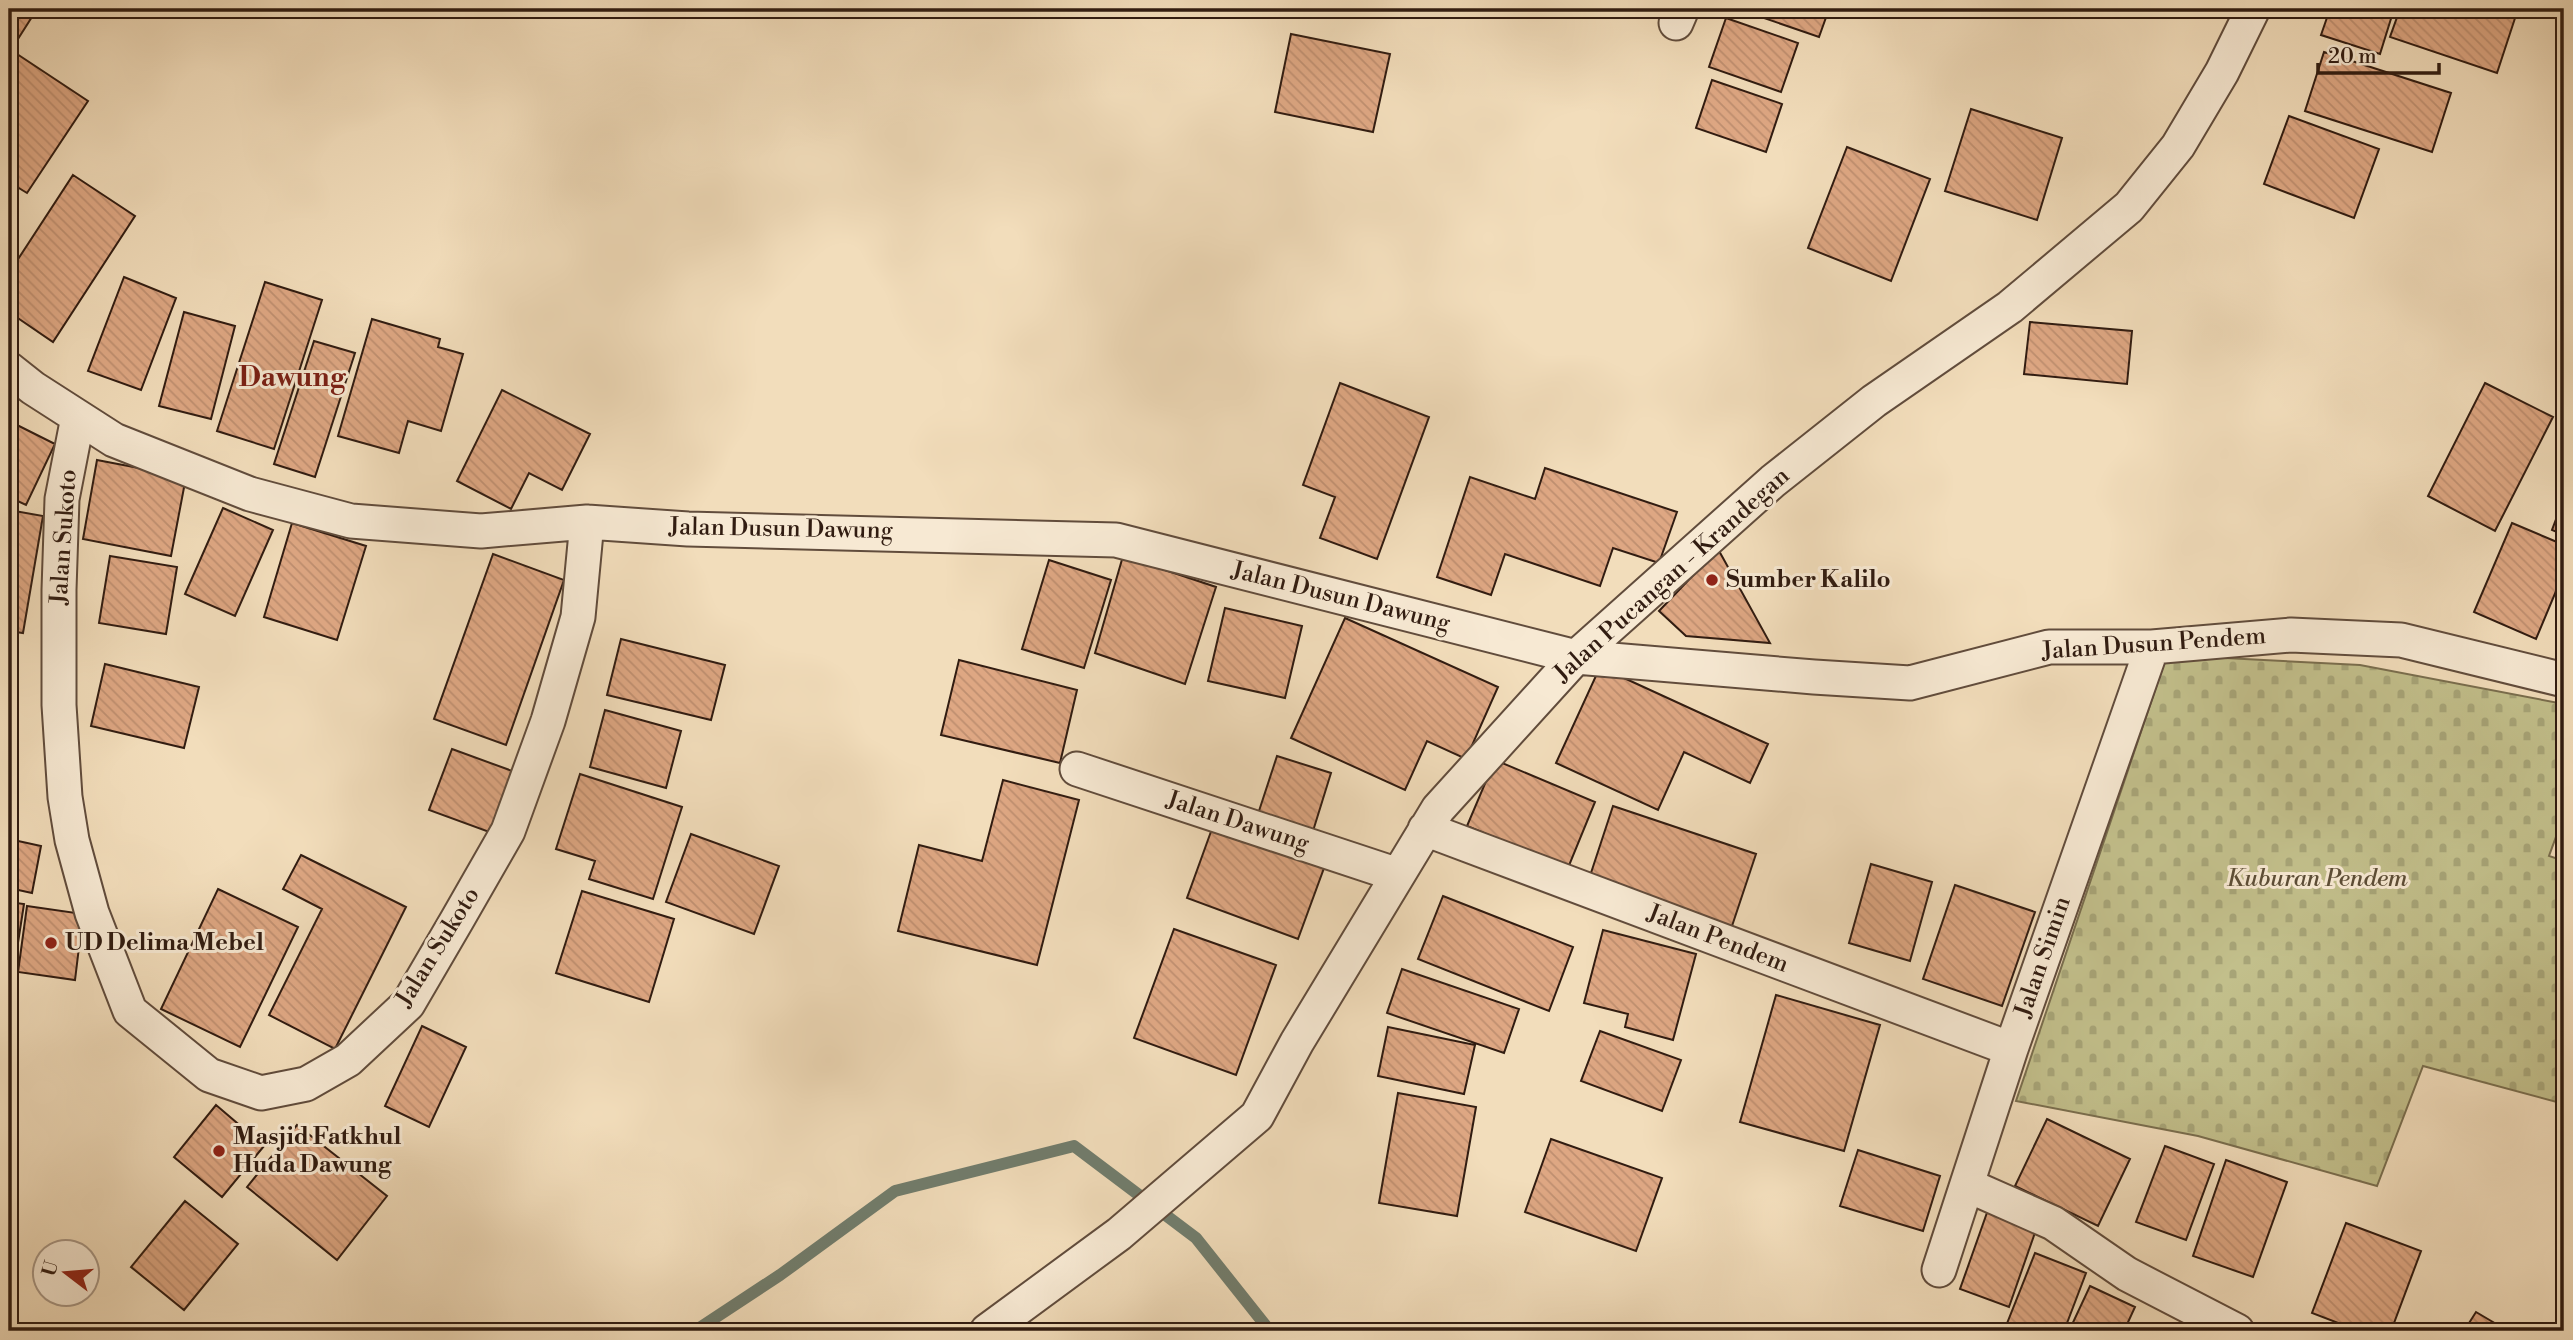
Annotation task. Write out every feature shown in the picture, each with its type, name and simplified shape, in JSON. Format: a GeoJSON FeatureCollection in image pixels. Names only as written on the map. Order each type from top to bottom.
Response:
{"type":"FeatureCollection","features":[{"type":"Feature","properties":{"kind":"street","name":"Jalan Pucangan - Krandegan"},"geometry":{"type":"LineString","coordinates":[[987,1331],[1119,1234],[1257,1116],[1297,1042],[1438,809],[1576,657],[1773,481],[1874,401],[2010,307],[2129,207],[2178,146],[2222,72],[2253,9]]}},
{"type":"Feature","properties":{"kind":"street","name":"Jalan Dusun Dawung"},"geometry":{"type":"LineString","coordinates":[[9,369],[114,440],[250,494],[351,521],[481,531],[587,522],[688,529],[1116,540],[1576,657]]}},
{"type":"Feature","properties":{"kind":"street","name":"Jalan Sukoto"},"geometry":{"type":"LineString","coordinates":[[78,417],[62,499],[59,590],[59,705],[64,784],[75,852],[92,913],[130,1011],[209,1075],[261,1093],[306,1084],[348,1060],[408,1004],[508,831],[548,721],[578,617],[587,522]]}},
{"type":"Feature","properties":{"kind":"street","name":"Jalan Dusun Pendem"},"geometry":{"type":"LineString","coordinates":[[1576,657],[1910,684],[2049,647],[2152,647],[2291,635],[2400,640],[2564,680]]}},
{"type":"Feature","properties":{"kind":"street","name":"Jalan Simin"},"geometry":{"type":"LineString","coordinates":[[1939,1270],[2011,1049],[2152,647]]}},
{"type":"Feature","properties":{"kind":"street","name":"Jalan Dawung"},"geometry":{"type":"LineString","coordinates":[[1077,769],[1398,875]]}},
{"type":"Feature","properties":{"kind":"street","name":"Jalan Pendem"},"geometry":{"type":"LineString","coordinates":[[1425,829],[2011,1049]]}},
{"type":"Feature","properties":{"kind":"street"},"geometry":{"type":"LineString","coordinates":[[1967,1185],[2053,1223],[2127,1273],[2236,1331]]}},
{"type":"Feature","properties":{"kind":"green space","name":"Kuburan Pendem"},"geometry":{"type":"Polygon","coordinates":[[[2167,655],[2360,665],[2564,704],[2564,815],[2549,856],[2564,861],[2564,1104],[2423,1066],[2377,1186],[2198,1136],[2016,1101],[2167,655]]]}},
{"type":"Feature","properties":{"kind":"building"},"geometry":{"type":"Polygon","coordinates":[[[9,9],[37,9],[11,50],[88,101],[27,193],[9,182],[9,9]]]}},
{"type":"Feature","properties":{"kind":"building"},"geometry":{"type":"Polygon","coordinates":[[[1738,9],[1829,9],[1819,37],[1738,9]]]}},
{"type":"Feature","properties":{"kind":"building"},"geometry":{"type":"Polygon","coordinates":[[[2330,9],[2394,9],[2380,54],[2321,35],[2330,9]]]}},
{"type":"Feature","properties":{"kind":"building"},"geometry":{"type":"Polygon","coordinates":[[[2400,9],[2518,9],[2497,73],[2390,37],[2400,9]]]}},
{"type":"Feature","properties":{"kind":"building"},"geometry":{"type":"Polygon","coordinates":[[[1726,18],[1798,43],[1781,92],[1709,67],[1726,18]]]}},
{"type":"Feature","properties":{"kind":"building"},"geometry":{"type":"Polygon","coordinates":[[[1291,34],[1390,54],[1373,132],[1275,112],[1291,34]]]}},
{"type":"Feature","properties":{"kind":"building"},"geometry":{"type":"Polygon","coordinates":[[[2324,52],[2451,93],[2432,152],[2305,111],[2324,52]]]}},
{"type":"Feature","properties":{"kind":"building"},"geometry":{"type":"Polygon","coordinates":[[[1712,80],[1782,104],[1766,152],[1696,128],[1712,80]]]}},
{"type":"Feature","properties":{"kind":"building"},"geometry":{"type":"Polygon","coordinates":[[[1971,109],[2062,138],[2037,220],[1945,191],[1971,109]]]}},
{"type":"Feature","properties":{"kind":"building"},"geometry":{"type":"Polygon","coordinates":[[[2289,116],[2379,149],[2354,218],[2264,184],[2289,116]]]}},
{"type":"Feature","properties":{"kind":"building"},"geometry":{"type":"Polygon","coordinates":[[[1847,147],[1930,179],[1891,281],[1808,248],[1847,147]]]}},
{"type":"Feature","properties":{"kind":"building"},"geometry":{"type":"Polygon","coordinates":[[[73,175],[135,216],[53,342],[9,312],[9,273],[73,175]]]}},
{"type":"Feature","properties":{"kind":"building"},"geometry":{"type":"Polygon","coordinates":[[[124,277],[176,298],[141,390],[88,371],[124,277]]]}},
{"type":"Feature","properties":{"kind":"building"},"geometry":{"type":"Polygon","coordinates":[[[265,282],[322,300],[274,449],[217,431],[265,282]]]}},
{"type":"Feature","properties":{"kind":"building"},"geometry":{"type":"Polygon","coordinates":[[[184,312],[235,326],[211,419],[159,406],[184,312]]]}},
{"type":"Feature","properties":{"kind":"building"},"geometry":{"type":"Polygon","coordinates":[[[372,319],[440,339],[438,347],[463,354],[441,431],[408,421],[399,453],[338,436],[372,319]]]}},
{"type":"Feature","properties":{"kind":"building"},"geometry":{"type":"Polygon","coordinates":[[[2030,322],[2132,331],[2127,384],[2024,374],[2030,322]]]}},
{"type":"Feature","properties":{"kind":"building"},"geometry":{"type":"Polygon","coordinates":[[[314,341],[355,353],[315,477],[274,464],[314,341]]]}},
{"type":"Feature","properties":{"kind":"building"},"geometry":{"type":"Polygon","coordinates":[[[1340,383],[1429,417],[1377,559],[1320,538],[1335,497],[1303,485],[1340,383]]]}},
{"type":"Feature","properties":{"kind":"building"},"geometry":{"type":"Polygon","coordinates":[[[2485,383],[2553,417],[2495,531],[2428,496],[2485,383]]]}},
{"type":"Feature","properties":{"kind":"building"},"geometry":{"type":"Polygon","coordinates":[[[502,390],[590,434],[562,490],[529,473],[511,509],[457,481],[502,390]]]}},
{"type":"Feature","properties":{"kind":"building"},"geometry":{"type":"Polygon","coordinates":[[[9,421],[55,444],[26,505],[9,497],[9,421]]]}},
{"type":"Feature","properties":{"kind":"building"},"geometry":{"type":"Polygon","coordinates":[[[97,460],[186,477],[171,556],[83,539],[97,460]]]}},
{"type":"Feature","properties":{"kind":"building"},"geometry":{"type":"Polygon","coordinates":[[[1545,468],[1677,512],[1659,563],[1613,548],[1600,586],[1505,554],[1491,595],[1437,577],[1470,477],[1535,499],[1545,468]]]}},
{"type":"Feature","properties":{"kind":"building"},"geometry":{"type":"Polygon","coordinates":[[[2564,498],[2564,535],[2552,530],[2564,498]]]}},
{"type":"Feature","properties":{"kind":"building"},"geometry":{"type":"Polygon","coordinates":[[[223,508],[273,530],[235,616],[185,594],[223,508]]]}},
{"type":"Feature","properties":{"kind":"building"},"geometry":{"type":"Polygon","coordinates":[[[9,510],[43,516],[23,633],[9,631],[9,510]]]}},
{"type":"Feature","properties":{"kind":"building"},"geometry":{"type":"Polygon","coordinates":[[[292,523],[366,546],[337,640],[264,617],[292,523]]]}},
{"type":"Feature","properties":{"kind":"building"},"geometry":{"type":"Polygon","coordinates":[[[2512,523],[2564,545],[2564,572],[2536,639],[2474,612],[2512,523]]]}},
{"type":"Feature","properties":{"kind":"building","name":"Sumber Kalilo"},"geometry":{"type":"Polygon","coordinates":[[[1718,549],[1770,643],[1686,636],[1659,611],[1718,549]]]}},
{"type":"Feature","properties":{"kind":"building"},"geometry":{"type":"Polygon","coordinates":[[[493,554],[564,580],[506,745],[434,719],[493,554]]]}},
{"type":"Feature","properties":{"kind":"building"},"geometry":{"type":"Polygon","coordinates":[[[110,556],[177,567],[166,634],[99,623],[110,556]]]}},
{"type":"Feature","properties":{"kind":"building"},"geometry":{"type":"Polygon","coordinates":[[[1123,556],[1216,587],[1185,684],[1095,653],[1123,556]]]}},
{"type":"Feature","properties":{"kind":"building"},"geometry":{"type":"Polygon","coordinates":[[[1049,560],[1111,580],[1084,668],[1022,649],[1049,560]]]}},
{"type":"Feature","properties":{"kind":"building"},"geometry":{"type":"Polygon","coordinates":[[[1225,608],[1302,626],[1285,698],[1208,681],[1225,608]]]}},
{"type":"Feature","properties":{"kind":"building"},"geometry":{"type":"Polygon","coordinates":[[[1345,618],[1498,687],[1466,759],[1427,741],[1405,790],[1291,738],[1345,618]]]}},
{"type":"Feature","properties":{"kind":"building"},"geometry":{"type":"Polygon","coordinates":[[[621,639],[725,665],[711,720],[607,695],[621,639]]]}},
{"type":"Feature","properties":{"kind":"building"},"geometry":{"type":"Polygon","coordinates":[[[959,660],[1077,690],[1060,763],[941,735],[959,660]]]}},
{"type":"Feature","properties":{"kind":"building"},"geometry":{"type":"Polygon","coordinates":[[[105,664],[199,687],[184,748],[91,726],[105,664]]]}},
{"type":"Feature","properties":{"kind":"building"},"geometry":{"type":"Polygon","coordinates":[[[1600,667],[1768,744],[1750,783],[1684,752],[1658,810],[1556,763],[1600,667]]]}},
{"type":"Feature","properties":{"kind":"building"},"geometry":{"type":"Polygon","coordinates":[[[605,710],[681,731],[666,788],[590,767],[605,710]]]}},
{"type":"Feature","properties":{"kind":"building"},"geometry":{"type":"Polygon","coordinates":[[[452,749],[515,772],[492,833],[429,810],[452,749]]]}},
{"type":"Feature","properties":{"kind":"building"},"geometry":{"type":"Polygon","coordinates":[[[1277,756],[1331,773],[1313,831],[1258,814],[1277,756]]]}},
{"type":"Feature","properties":{"kind":"building"},"geometry":{"type":"Polygon","coordinates":[[[1495,760],[1595,802],[1568,868],[1467,826],[1495,760]]]}},
{"type":"Feature","properties":{"kind":"building"},"geometry":{"type":"Polygon","coordinates":[[[580,774],[682,807],[653,899],[589,879],[595,861],[556,849],[580,774]]]}},
{"type":"Feature","properties":{"kind":"building"},"geometry":{"type":"Polygon","coordinates":[[[1003,780],[1079,800],[1037,965],[898,931],[919,845],[982,861],[1003,780]]]}},
{"type":"Feature","properties":{"kind":"building"},"geometry":{"type":"Polygon","coordinates":[[[1613,806],[1756,854],[1731,929],[1588,882],[1613,806]]]}},
{"type":"Feature","properties":{"kind":"building"},"geometry":{"type":"Polygon","coordinates":[[[1213,826],[1324,868],[1298,939],[1187,898],[1213,826]]]}},
{"type":"Feature","properties":{"kind":"building"},"geometry":{"type":"Polygon","coordinates":[[[691,834],[779,866],[754,934],[666,902],[691,834]]]}},
{"type":"Feature","properties":{"kind":"building"},"geometry":{"type":"Polygon","coordinates":[[[9,839],[41,846],[32,893],[9,888],[9,839]]]}},
{"type":"Feature","properties":{"kind":"building"},"geometry":{"type":"Polygon","coordinates":[[[301,855],[406,907],[335,1049],[269,1015],[322,909],[283,889],[301,855]]]}},
{"type":"Feature","properties":{"kind":"building"},"geometry":{"type":"Polygon","coordinates":[[[1871,864],[1932,882],[1910,961],[1849,943],[1871,864]]]}},
{"type":"Feature","properties":{"kind":"building"},"geometry":{"type":"Polygon","coordinates":[[[1955,885],[2035,912],[2002,1006],[1923,979],[1955,885]]]}},
{"type":"Feature","properties":{"kind":"building"},"geometry":{"type":"Polygon","coordinates":[[[218,889],[298,927],[240,1047],[161,1009],[218,889]]]}},
{"type":"Feature","properties":{"kind":"building"},"geometry":{"type":"Polygon","coordinates":[[[582,891],[674,919],[649,1002],[556,973],[582,891]]]}},
{"type":"Feature","properties":{"kind":"building"},"geometry":{"type":"Polygon","coordinates":[[[1443,896],[1573,947],[1549,1011],[1418,959],[1443,896]]]}},
{"type":"Feature","properties":{"kind":"building"},"geometry":{"type":"Polygon","coordinates":[[[9,902],[24,904],[15,962],[9,961],[9,902]]]}},
{"type":"Feature","properties":{"kind":"building","name":"UD Delima Mebel"},"geometry":{"type":"Polygon","coordinates":[[[27,906],[83,914],[75,980],[18,972],[27,906]]]}},
{"type":"Feature","properties":{"kind":"building"},"geometry":{"type":"Polygon","coordinates":[[[1174,929],[1276,965],[1236,1075],[1134,1038],[1174,929]]]}},
{"type":"Feature","properties":{"kind":"building"},"geometry":{"type":"Polygon","coordinates":[[[1603,930],[1696,954],[1673,1040],[1625,1027],[1628,1014],[1584,1003],[1603,930]]]}},
{"type":"Feature","properties":{"kind":"building"},"geometry":{"type":"Polygon","coordinates":[[[1402,969],[1519,1009],[1504,1053],[1387,1013],[1402,969]]]}},
{"type":"Feature","properties":{"kind":"building"},"geometry":{"type":"Polygon","coordinates":[[[1776,995],[1880,1025],[1844,1151],[1740,1122],[1776,995]]]}},
{"type":"Feature","properties":{"kind":"building"},"geometry":{"type":"Polygon","coordinates":[[[422,1026],[466,1047],[429,1127],[385,1106],[422,1026]]]}},
{"type":"Feature","properties":{"kind":"building"},"geometry":{"type":"Polygon","coordinates":[[[1388,1027],[1475,1045],[1464,1094],[1378,1076],[1388,1027]]]}},
{"type":"Feature","properties":{"kind":"building"},"geometry":{"type":"Polygon","coordinates":[[[1600,1031],[1681,1060],[1662,1111],[1581,1081],[1600,1031]]]}},
{"type":"Feature","properties":{"kind":"building"},"geometry":{"type":"Polygon","coordinates":[[[1398,1093],[1476,1107],[1457,1216],[1379,1203],[1398,1093]]]}},
{"type":"Feature","properties":{"kind":"building","name":"Masjid Fatkhul Huda Dawung"},"geometry":{"type":"Polygon","coordinates":[[[216,1105],[264,1146],[222,1197],[174,1157],[216,1105]]]}},
{"type":"Feature","properties":{"kind":"building"},"geometry":{"type":"Polygon","coordinates":[[[2047,1119],[2130,1159],[2098,1226],[2015,1186],[2047,1119]]]}},
{"type":"Feature","properties":{"kind":"building"},"geometry":{"type":"Polygon","coordinates":[[[297,1125],[387,1196],[337,1260],[247,1187],[297,1125]]]}},
{"type":"Feature","properties":{"kind":"building"},"geometry":{"type":"Polygon","coordinates":[[[1551,1139],[1662,1178],[1636,1251],[1525,1212],[1551,1139]]]}},
{"type":"Feature","properties":{"kind":"building"},"geometry":{"type":"Polygon","coordinates":[[[2165,1146],[2214,1164],[2186,1240],[2136,1222],[2165,1146]]]}},
{"type":"Feature","properties":{"kind":"building"},"geometry":{"type":"Polygon","coordinates":[[[1858,1150],[1940,1176],[1923,1231],[1840,1206],[1858,1150]]]}},
{"type":"Feature","properties":{"kind":"building"},"geometry":{"type":"Polygon","coordinates":[[[2226,1160],[2287,1182],[2253,1277],[2193,1256],[2226,1160]]]}},
{"type":"Feature","properties":{"kind":"building"},"geometry":{"type":"Polygon","coordinates":[[[185,1201],[238,1244],[184,1310],[131,1267],[185,1201]]]}},
{"type":"Feature","properties":{"kind":"building"},"geometry":{"type":"Polygon","coordinates":[[[1989,1207],[2038,1224],[2009,1307],[1960,1289],[1989,1207]]]}},
{"type":"Feature","properties":{"kind":"building"},"geometry":{"type":"Polygon","coordinates":[[[2346,1223],[2421,1251],[2391,1331],[2359,1331],[2312,1313],[2346,1223]]]}},
{"type":"Feature","properties":{"kind":"building"},"geometry":{"type":"Polygon","coordinates":[[[2035,1253],[2086,1273],[2064,1331],[2004,1331],[2035,1253]]]}},
{"type":"Feature","properties":{"kind":"building"},"geometry":{"type":"Polygon","coordinates":[[[2090,1286],[2135,1307],[2124,1331],[2069,1331],[2090,1286]]]}},
{"type":"Feature","properties":{"kind":"building"},"geometry":{"type":"Polygon","coordinates":[[[2476,1312],[2508,1331],[2464,1331],[2476,1312]]]}},
{"type":"Feature","properties":{"kind":"waterway"},"geometry":{"type":"LineString","coordinates":[[695,1331],[780,1275],[895,1191],[1074,1146],[1196,1238],[1270,1331]]}},
{"type":"Feature","properties":{"kind":"place","name":"Sumber Kalilo"},"geometry":{"type":"Point","coordinates":[1712,580]}},
{"type":"Feature","properties":{"kind":"place","name":"UD Delima Mebel"},"geometry":{"type":"Point","coordinates":[51,943]}},
{"type":"Feature","properties":{"kind":"place","name":"Masjid Fatkhul Huda Dawung"},"geometry":{"type":"Point","coordinates":[219,1151]}},
{"type":"Feature","properties":{"kind":"district","name":"Dawung"},"geometry":{"type":"Point","coordinates":[292,377]}}]}
